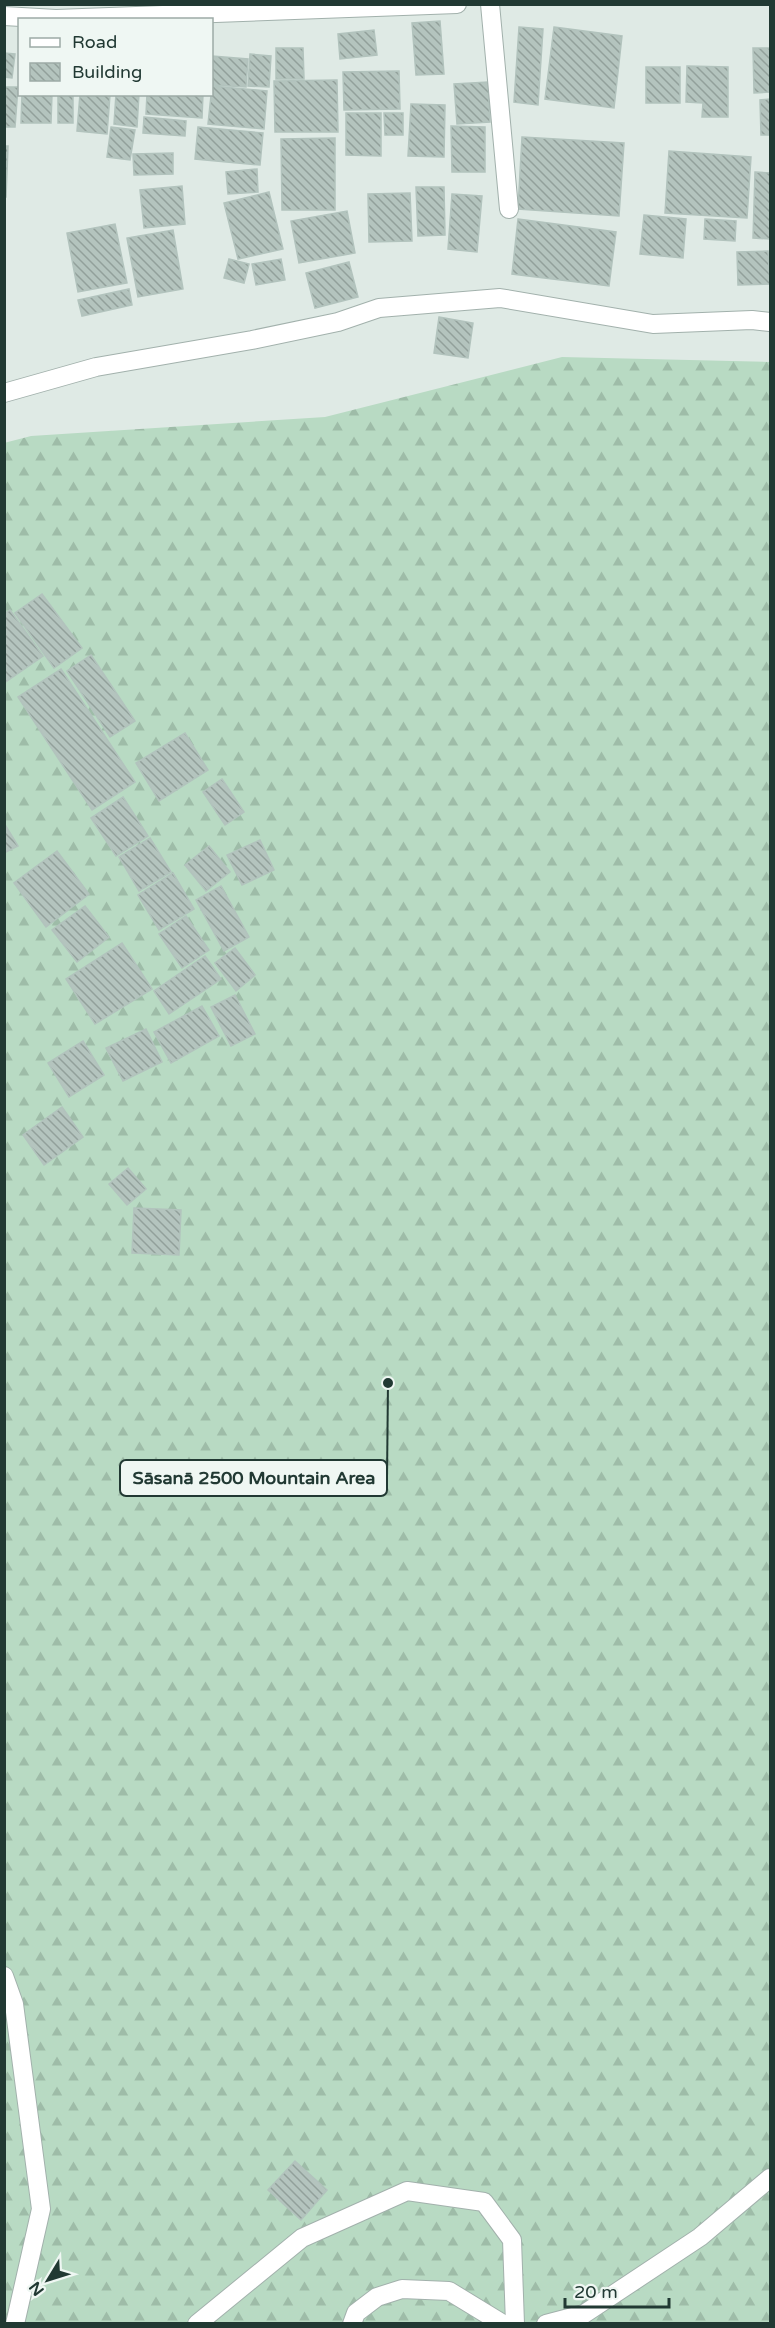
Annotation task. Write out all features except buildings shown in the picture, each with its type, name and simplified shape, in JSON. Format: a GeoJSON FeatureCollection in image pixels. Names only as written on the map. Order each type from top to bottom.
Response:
{"type":"FeatureCollection","features":[{"type":"Feature","properties":{"kind":"street"},"geometry":{"type":"LineString","coordinates":[[94,18],[457,4]]}},
{"type":"Feature","properties":{"kind":"street"},"geometry":{"type":"LineString","coordinates":[[490,4],[509,209]]}},
{"type":"Feature","properties":{"kind":"street"},"geometry":{"type":"LineString","coordinates":[[4,16],[47,18]]}},
{"type":"Feature","properties":{"kind":"street"},"geometry":{"type":"LineString","coordinates":[[4,393],[96,367],[295,331],[338,322],[380,308],[500,298],[653,324],[752,320],[771,322]]}},
{"type":"Feature","properties":{"kind":"street"},"geometry":{"type":"LineString","coordinates":[[4,1976],[14,2004],[41,2209],[15,2324]]}},
{"type":"Feature","properties":{"kind":"street"},"geometry":{"type":"LineString","coordinates":[[546,2324],[584,2314],[700,2237],[771,2178]]}},
{"type":"Feature","properties":{"kind":"street"},"geometry":{"type":"LineString","coordinates":[[197,2324],[302,2238],[407,2191],[484,2202],[512,2240],[515,2324]]}},
{"type":"Feature","properties":{"kind":"street"},"geometry":{"type":"LineString","coordinates":[[352,2324],[356,2313],[376,2297],[402,2289],[449,2291],[502,2324]]}},
{"type":"Feature","properties":{"kind":"green space"},"geometry":{"type":"Polygon","coordinates":[[[562,357],[770,362],[770,2323],[5,2323],[4,443],[31,436],[325,417],[562,357]]]}},
{"type":"Feature","properties":{"kind":"place","name":"Sāsanā 2500 Mountain Area"},"geometry":{"type":"Point","coordinates":[388,1383]}}]}
